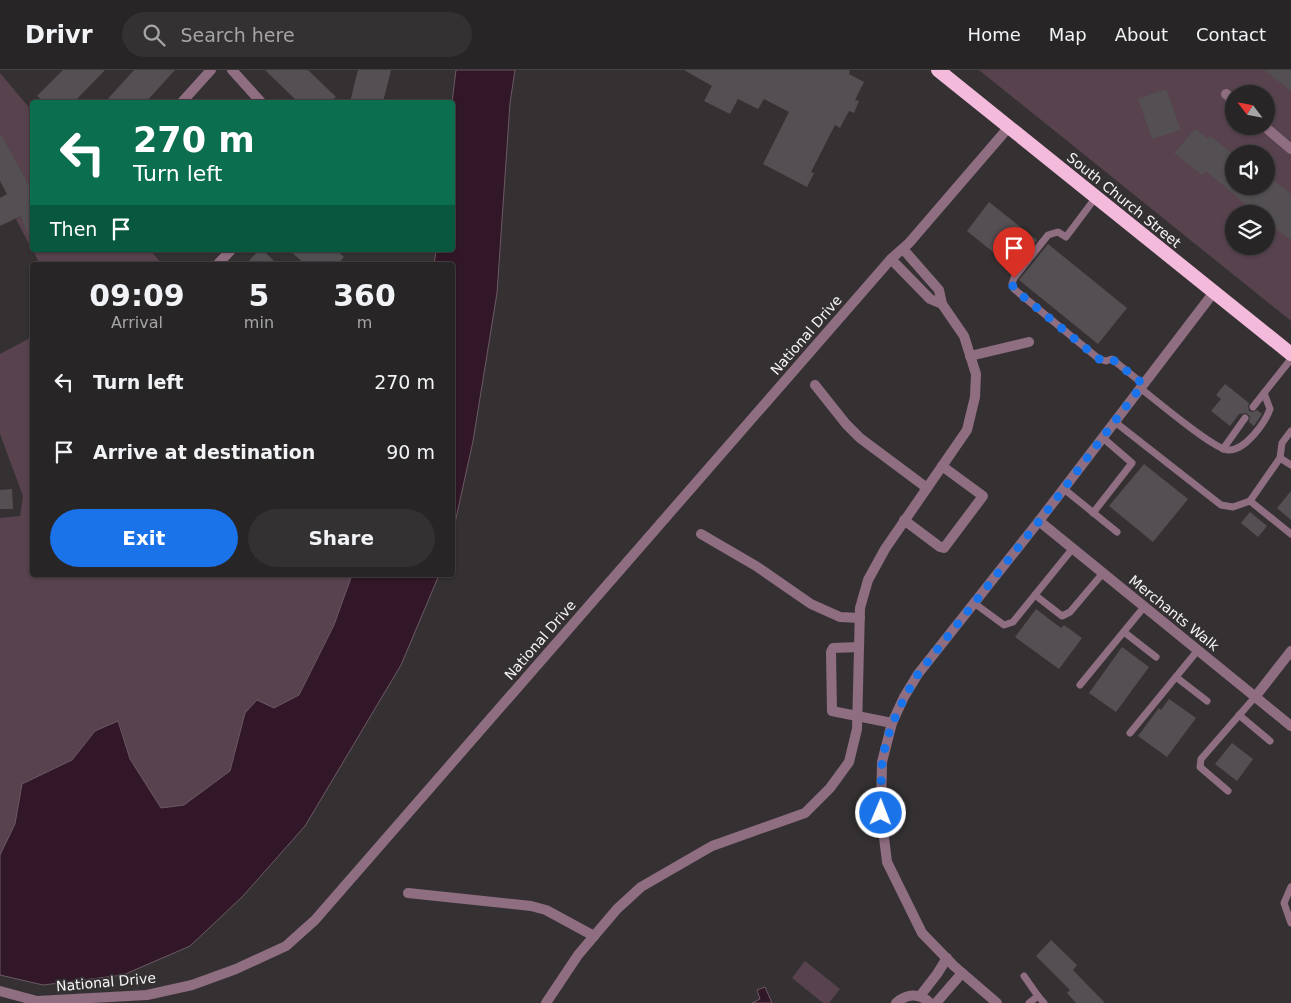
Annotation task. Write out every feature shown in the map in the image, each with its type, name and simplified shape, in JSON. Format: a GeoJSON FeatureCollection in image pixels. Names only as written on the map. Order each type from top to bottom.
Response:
{"type":"FeatureCollection","features":[{"type":"Feature","properties":{"kind":"highway","name":"South Church Street"},"geometry":{"type":"LineString","coordinates":[[938,70],[1291,354]]}},
{"type":"Feature","properties":{"kind":"street"},"geometry":{"type":"LineString","coordinates":[[184,100],[211,70]]}},
{"type":"Feature","properties":{"kind":"street"},"geometry":{"type":"LineString","coordinates":[[232,70],[259,100]]}},
{"type":"Feature","properties":{"kind":"street","name":"National Drive"},"geometry":{"type":"LineString","coordinates":[[0,991],[37,1001],[147,995],[192,985],[236,969],[286,946],[315,920],[891,259],[909,243],[1008,128]]}},
{"type":"Feature","properties":{"kind":"street"},"geometry":{"type":"LineString","coordinates":[[1275,135],[1291,149]]}},
{"type":"Feature","properties":{"kind":"street"},"geometry":{"type":"LineString","coordinates":[[546,1003],[578,955],[618,909],[641,887],[712,846],[805,813],[830,788],[849,762],[857,729],[860,608],[868,580],[904,520],[967,430],[976,397],[976,374],[964,336],[942,304],[939,290],[902,249]]}},
{"type":"Feature","properties":{"kind":"street"},"geometry":{"type":"LineString","coordinates":[[220,262],[230,252]]}},
{"type":"Feature","properties":{"kind":"street"},"geometry":{"type":"LineString","coordinates":[[891,259],[930,299],[942,304]]}},
{"type":"Feature","properties":{"kind":"street"},"geometry":{"type":"LineString","coordinates":[[997,1003],[962,973],[922,933],[887,862],[881,813],[882,762],[892,723],[904,697],[918,674],[1064,489],[1214,292]]}},
{"type":"Feature","properties":{"kind":"street"},"geometry":{"type":"LineString","coordinates":[[970,356],[1029,342]]}},
{"type":"Feature","properties":{"kind":"street"},"geometry":{"type":"LineString","coordinates":[[815,385],[846,424],[860,438],[927,488]]}},
{"type":"Feature","properties":{"kind":"street"},"geometry":{"type":"LineString","coordinates":[[904,520],[944,548],[983,496],[942,466]]}},
{"type":"Feature","properties":{"kind":"street","name":"Merchants Walk"},"geometry":{"type":"LineString","coordinates":[[1039,521],[1291,726]]}},
{"type":"Feature","properties":{"kind":"street"},"geometry":{"type":"LineString","coordinates":[[701,534],[756,566],[811,604],[840,617],[860,618]]}},
{"type":"Feature","properties":{"kind":"street"},"geometry":{"type":"LineString","coordinates":[[859,647],[833,648],[831,652],[832,711],[892,723]]}},
{"type":"Feature","properties":{"kind":"street"},"geometry":{"type":"LineString","coordinates":[[1255,697],[1291,651]]}},
{"type":"Feature","properties":{"kind":"street"},"geometry":{"type":"LineString","coordinates":[[408,892],[532,906],[546,910],[594,936]]}},
{"type":"Feature","properties":{"kind":"street"},"geometry":{"type":"LineString","coordinates":[[920,996],[937,974],[946,958]]}},
{"type":"Feature","properties":{"kind":"street"},"geometry":{"type":"LineString","coordinates":[[936,1003],[962,973]]}},
{"type":"Feature","properties":{"kind":"street"},"geometry":{"type":"LineString","coordinates":[[896,1003],[902,998],[911,995],[920,996],[930,1003]]}},
{"type":"Feature","properties":{"kind":"lane"},"geometry":{"type":"LineString","coordinates":[[1096,197],[1066,237],[1058,232],[1048,235],[1014,278],[1012,284],[1014,289],[1099,359],[1106,361],[1112,359],[1141,386],[1209,442],[1223,449],[1236,449],[1246,443],[1267,417],[1270,409],[1264,393]]}},
{"type":"Feature","properties":{"kind":"lane"},"geometry":{"type":"LineString","coordinates":[[1253,407],[1291,359]]}},
{"type":"Feature","properties":{"kind":"lane"},"geometry":{"type":"LineString","coordinates":[[1223,449],[1245,418]]}},
{"type":"Feature","properties":{"kind":"lane"},"geometry":{"type":"LineString","coordinates":[[1115,422],[1221,505],[1233,507],[1250,501],[1280,458],[1282,443],[1291,431]]}},
{"type":"Feature","properties":{"kind":"lane"},"geometry":{"type":"LineString","coordinates":[[1093,513],[1132,463],[1131,460],[1103,438]]}},
{"type":"Feature","properties":{"kind":"lane"},"geometry":{"type":"LineString","coordinates":[[1280,458],[1291,464]]}},
{"type":"Feature","properties":{"kind":"lane"},"geometry":{"type":"LineString","coordinates":[[1064,489],[1117,532]]}},
{"type":"Feature","properties":{"kind":"lane"},"geometry":{"type":"LineString","coordinates":[[1250,501],[1291,534]]}},
{"type":"Feature","properties":{"kind":"lane"},"geometry":{"type":"LineString","coordinates":[[974,603],[1004,626],[1013,622],[1073,548]]}},
{"type":"Feature","properties":{"kind":"lane"},"geometry":{"type":"LineString","coordinates":[[1035,595],[1062,616],[1070,612],[1103,573]]}},
{"type":"Feature","properties":{"kind":"lane"},"geometry":{"type":"LineString","coordinates":[[1080,685],[1144,607]]}},
{"type":"Feature","properties":{"kind":"lane"},"geometry":{"type":"LineString","coordinates":[[1124,632],[1156,657]]}},
{"type":"Feature","properties":{"kind":"lane"},"geometry":{"type":"LineString","coordinates":[[1130,733],[1198,650]]}},
{"type":"Feature","properties":{"kind":"lane"},"geometry":{"type":"LineString","coordinates":[[1176,677],[1207,701]]}},
{"type":"Feature","properties":{"kind":"lane"},"geometry":{"type":"LineString","coordinates":[[1228,791],[1200,767],[1200,759],[1255,697]]}},
{"type":"Feature","properties":{"kind":"lane"},"geometry":{"type":"LineString","coordinates":[[1239,715],[1270,741]]}},
{"type":"Feature","properties":{"kind":"lane"},"geometry":{"type":"LineString","coordinates":[[1291,887],[1284,903],[1291,923]]}},
{"type":"Feature","properties":{"kind":"lane"},"geometry":{"type":"LineString","coordinates":[[1024,976],[1044,1003]]}},
{"type":"Feature","properties":{"kind":"lane"},"geometry":{"type":"LineString","coordinates":[[1029,1003],[1038,996]]}},
{"type":"Feature","properties":{"kind":"shaded area"},"geometry":{"type":"Polygon","coordinates":[[[456,70],[515,70],[510,103],[497,293],[473,441],[455,523],[455,262],[434,262],[436,252],[455,252],[455,100],[452,100],[456,70]]]}},
{"type":"Feature","properties":{"kind":"shaded area"},"geometry":{"type":"Polygon","coordinates":[[[979,70],[1291,70],[1291,321],[979,70]]]}},
{"type":"Feature","properties":{"kind":"shaded area"},"geometry":{"type":"Polygon","coordinates":[[[0,73],[30,109],[30,187],[5,143],[0,145],[0,73]]]}},
{"type":"Feature","properties":{"kind":"shaded area"},"geometry":{"type":"Polygon","coordinates":[[[30,211],[30,246],[16,219],[30,211]]]}},
{"type":"Feature","properties":{"kind":"shaded area"},"geometry":{"type":"Polygon","coordinates":[[[34,252],[152,252],[160,262],[39,262],[34,252]]]}},
{"type":"Feature","properties":{"kind":"shaded area"},"geometry":{"type":"Polygon","coordinates":[[[30,338],[30,577],[351,577],[334,625],[299,695],[274,708],[245,713],[230,771],[184,805],[161,808],[130,759],[119,722],[95,731],[72,760],[22,784],[15,824],[0,855],[0,518],[20,516],[23,496],[0,434],[0,354],[30,338]]]}},
{"type":"Feature","properties":{"kind":"shaded area"},"geometry":{"type":"Polygon","coordinates":[[[351,577],[438,577],[401,665],[305,826],[243,896],[190,946],[123,975],[43,985],[0,975],[0,855],[15,824],[22,784],[72,760],[95,731],[118,721],[130,759],[161,808],[184,805],[230,771],[245,713],[257,700],[274,708],[299,695],[334,625],[351,577]]]}},
{"type":"Feature","properties":{"kind":"shaded area"},"geometry":{"type":"Polygon","coordinates":[[[805,961],[840,989],[829,1003],[823,1003],[792,978],[805,961]]]}},
{"type":"Feature","properties":{"kind":"shaded area"},"geometry":{"type":"Polygon","coordinates":[[[765,987],[772,1003],[752,1003],[760,999],[757,990],[765,987]]]}},
{"type":"Feature","properties":{"kind":"building"},"geometry":{"type":"Polygon","coordinates":[[[63,70],[105,70],[76,100],[42,100],[37,96],[63,70]]]}},
{"type":"Feature","properties":{"kind":"building"},"geometry":{"type":"Polygon","coordinates":[[[134,70],[175,70],[148,100],[107,100],[134,70]]]}},
{"type":"Feature","properties":{"kind":"building"},"geometry":{"type":"Polygon","coordinates":[[[265,70],[308,70],[336,97],[332,100],[296,100],[265,70]]]}},
{"type":"Feature","properties":{"kind":"building"},"geometry":{"type":"Polygon","coordinates":[[[358,70],[391,70],[384,100],[350,100],[358,70]]]}},
{"type":"Feature","properties":{"kind":"building"},"geometry":{"type":"Polygon","coordinates":[[[684,70],[850,70],[849,74],[864,82],[855,100],[859,101],[854,113],[849,111],[840,128],[835,125],[811,172],[814,173],[807,187],[763,164],[789,112],[764,99],[758,109],[738,99],[730,114],[704,101],[712,86],[684,70]]]}},
{"type":"Feature","properties":{"kind":"building"},"geometry":{"type":"Polygon","coordinates":[[[1264,70],[1291,70],[1291,91],[1264,70]]]}},
{"type":"Feature","properties":{"kind":"building"},"geometry":{"type":"Polygon","coordinates":[[[1166,89],[1181,130],[1152,139],[1138,99],[1166,89]]]}},
{"type":"Feature","properties":{"kind":"building"},"geometry":{"type":"Polygon","coordinates":[[[1195,129],[1208,139],[1210,136],[1225,148],[1225,187],[1206,171],[1202,175],[1174,153],[1195,129]]]}},
{"type":"Feature","properties":{"kind":"building"},"geometry":{"type":"Polygon","coordinates":[[[0,133],[30,186],[30,239],[21,216],[0,226],[0,198],[7,194],[0,181],[0,133]]]}},
{"type":"Feature","properties":{"kind":"building"},"geometry":{"type":"Polygon","coordinates":[[[1275,181],[1291,194],[1291,240],[1275,228],[1275,205],[1243,205],[1244,203],[1234,195],[1275,195],[1275,181]]]}},
{"type":"Feature","properties":{"kind":"building"},"geometry":{"type":"Polygon","coordinates":[[[989,202],[1037,240],[1014,269],[967,231],[989,202]]]}},
{"type":"Feature","properties":{"kind":"building"},"geometry":{"type":"Polygon","coordinates":[[[1048,244],[1127,308],[1098,344],[1019,280],[1048,244]]]}},
{"type":"Feature","properties":{"kind":"building"},"geometry":{"type":"Polygon","coordinates":[[[257,252],[265,252],[275,262],[248,262],[257,252]]]}},
{"type":"Feature","properties":{"kind":"building"},"geometry":{"type":"Polygon","coordinates":[[[291,252],[338,252],[344,257],[340,262],[303,262],[291,252]]]}},
{"type":"Feature","properties":{"kind":"building"},"geometry":{"type":"Polygon","coordinates":[[[1225,384],[1249,403],[1249,411],[1257,410],[1262,414],[1254,426],[1249,422],[1250,416],[1246,413],[1239,414],[1230,426],[1211,411],[1221,399],[1216,395],[1225,384]]]}},
{"type":"Feature","properties":{"kind":"building"},"geometry":{"type":"Polygon","coordinates":[[[1144,464],[1188,499],[1153,542],[1109,506],[1144,464]]]}},
{"type":"Feature","properties":{"kind":"building"},"geometry":{"type":"Polygon","coordinates":[[[12,489],[13,509],[0,509],[0,490],[12,489]]]}},
{"type":"Feature","properties":{"kind":"building"},"geometry":{"type":"Polygon","coordinates":[[[1291,491],[1291,520],[1277,508],[1291,491]]]}},
{"type":"Feature","properties":{"kind":"building"},"geometry":{"type":"Polygon","coordinates":[[[1250,512],[1267,526],[1258,537],[1241,523],[1250,512]]]}},
{"type":"Feature","properties":{"kind":"building"},"geometry":{"type":"Polygon","coordinates":[[[1036,609],[1061,628],[1064,625],[1082,638],[1059,669],[1015,637],[1036,609]]]}},
{"type":"Feature","properties":{"kind":"building"},"geometry":{"type":"Polygon","coordinates":[[[1122,647],[1149,667],[1116,712],[1089,693],[1122,647]]]}},
{"type":"Feature","properties":{"kind":"building"},"geometry":{"type":"Polygon","coordinates":[[[1169,699],[1196,718],[1167,757],[1138,736],[1159,708],[1161,710],[1169,699]]]}},
{"type":"Feature","properties":{"kind":"building"},"geometry":{"type":"Polygon","coordinates":[[[1232,743],[1253,759],[1237,781],[1215,764],[1232,743]]]}},
{"type":"Feature","properties":{"kind":"building"},"geometry":{"type":"Polygon","coordinates":[[[1051,940],[1077,965],[1073,970],[1105,1003],[1076,1003],[1067,993],[1070,990],[1036,956],[1051,940]]]}},
{"type":"Feature","properties":{"kind":"route"},"geometry":{"type":"LineString","coordinates":[[881,813],[882,762],[892,723],[904,697],[918,674],[1047,511],[1143,384],[1112,359],[1106,361],[1099,359],[1056,324],[1014,289],[1012,284],[1014,278]]}}]}
